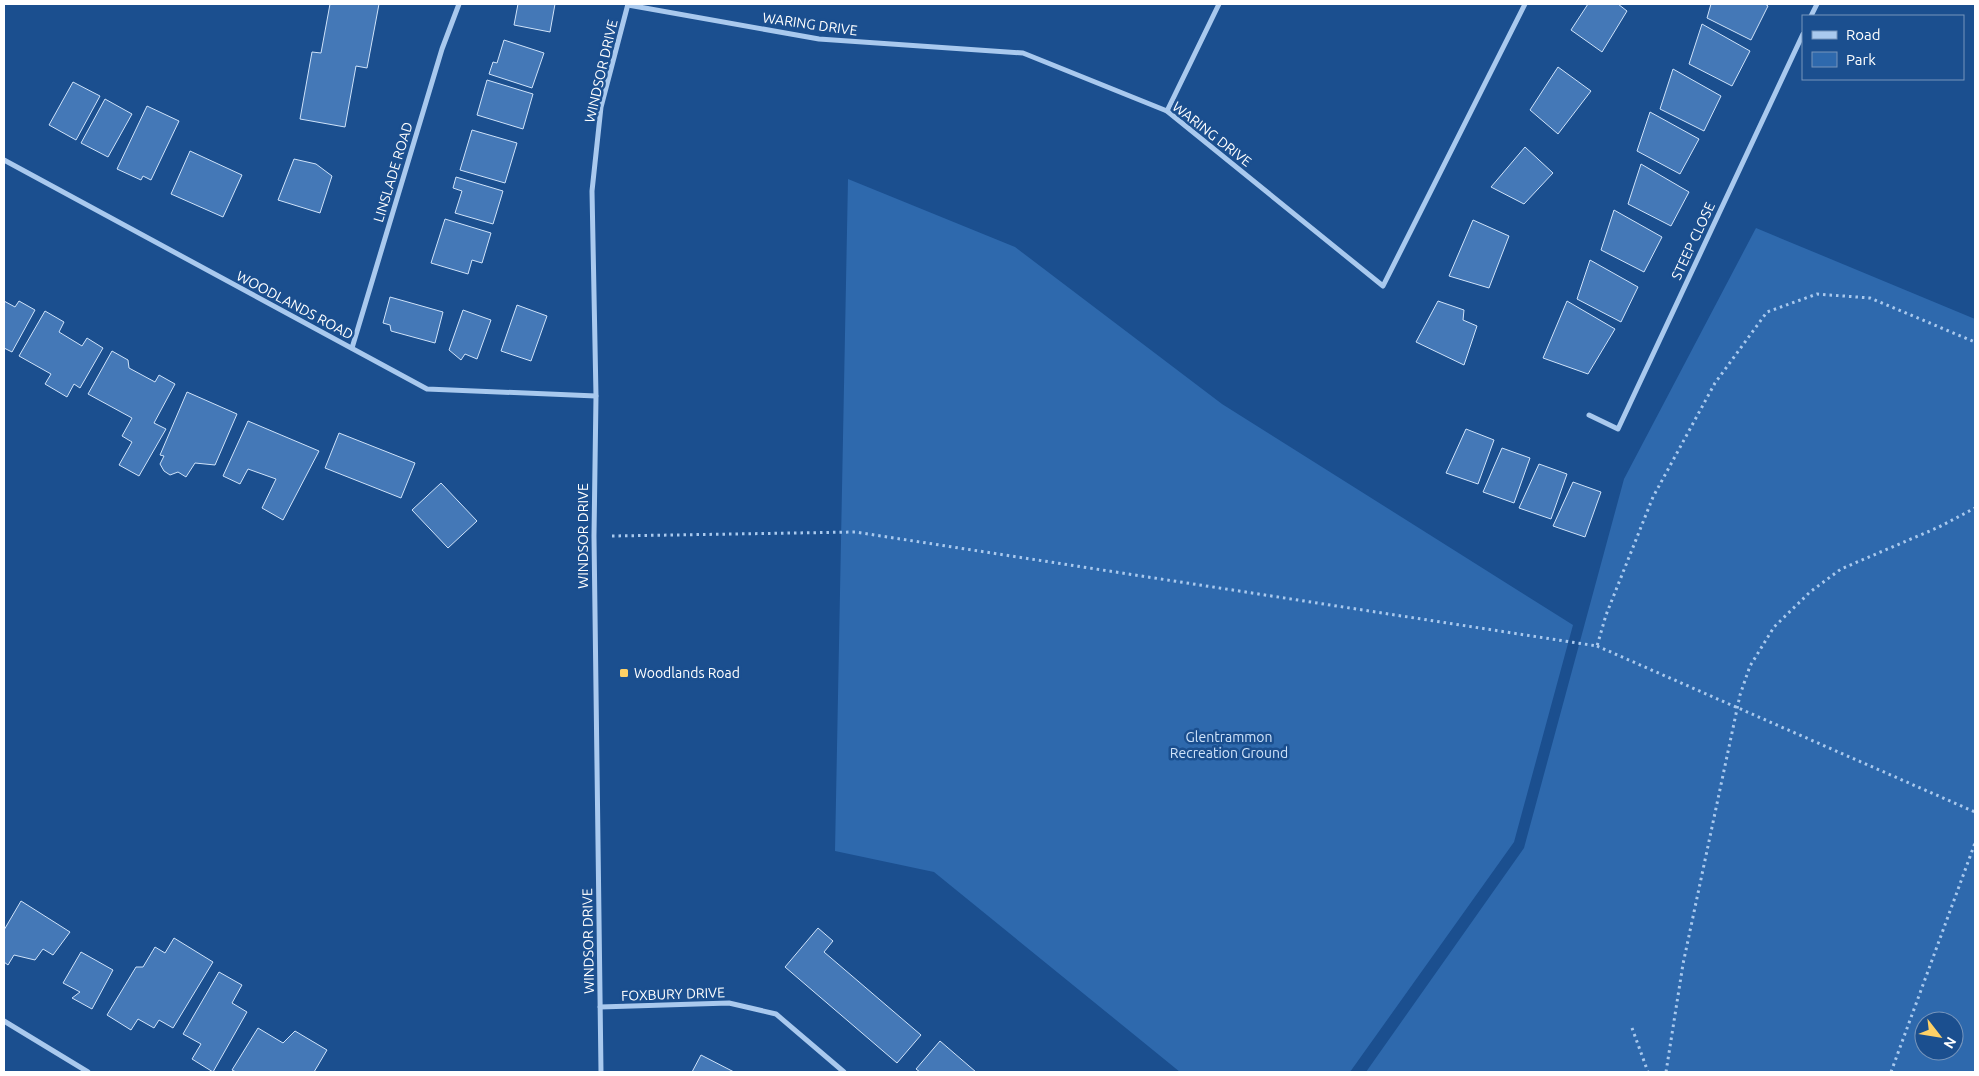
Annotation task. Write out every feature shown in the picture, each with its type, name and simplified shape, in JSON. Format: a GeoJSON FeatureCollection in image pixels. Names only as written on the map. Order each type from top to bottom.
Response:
{"type":"FeatureCollection","features":[{"type":"Feature","properties":{"kind":"street","name":"LINSLADE ROAD"},"geometry":{"type":"LineString","coordinates":[[352,348],[439,58],[459,4]]}},
{"type":"Feature","properties":{"kind":"street","name":"WARING DRIVE"},"geometry":{"type":"LineString","coordinates":[[628,4],[820,39],[1023,53],[1167,111],[1383,286],[1525,4]]}},
{"type":"Feature","properties":{"kind":"street","name":"WINDSOR DRIVE"},"geometry":{"type":"LineString","coordinates":[[600,1072],[594,536],[596,396],[592,191],[601,107],[628,4]]}},
{"type":"Feature","properties":{"kind":"street"},"geometry":{"type":"LineString","coordinates":[[1167,111],[1219,4]]}},
{"type":"Feature","properties":{"kind":"street","name":"STEEP CLOSE"},"geometry":{"type":"LineString","coordinates":[[1589,415],[1618,429],[1802,36]]}},
{"type":"Feature","properties":{"kind":"street","name":"WOODLANDS ROAD"},"geometry":{"type":"LineString","coordinates":[[4,160],[427,389],[596,396]]}},
{"type":"Feature","properties":{"kind":"street","name":"FOXBURY DRIVE"},"geometry":{"type":"LineString","coordinates":[[600,1007],[729,1003],[776,1014],[844,1072]]}},
{"type":"Feature","properties":{"kind":"street"},"geometry":{"type":"LineString","coordinates":[[4,1021],[88,1072]]}},
{"type":"Feature","properties":{"kind":"path"},"geometry":{"type":"LineString","coordinates":[[1597,646],[1606,615],[1653,497],[1715,383],[1767,312],[1817,294],[1870,298],[1975,342]]}},
{"type":"Feature","properties":{"kind":"path"},"geometry":{"type":"LineString","coordinates":[[1666,1072],[1683,964],[1738,708],[1750,666],[1774,627],[1810,592],[1841,570],[1938,528],[1975,508]]}},
{"type":"Feature","properties":{"kind":"path"},"geometry":{"type":"LineString","coordinates":[[594,536],[855,532],[1597,646],[1975,812]]}},
{"type":"Feature","properties":{"kind":"path"},"geometry":{"type":"LineString","coordinates":[[1891,1072],[1975,843]]}},
{"type":"Feature","properties":{"kind":"path"},"geometry":{"type":"LineString","coordinates":[[1632,1028],[1648,1072]]}},
{"type":"Feature","properties":{"kind":"green space","name":"Glentrammon Recreation Ground"},"geometry":{"type":"Polygon","coordinates":[[[848,179],[1015,247],[1222,404],[1573,625],[1514,842],[1350,1072],[1180,1072],[934,872],[835,851],[848,179]]]}},
{"type":"Feature","properties":{"kind":"green space"},"geometry":{"type":"Polygon","coordinates":[[[1756,228],[1975,319],[1975,1072],[1366,1072],[1524,848],[1624,479],[1756,228]]]}},
{"type":"Feature","properties":{"kind":"building"},"geometry":{"type":"Polygon","coordinates":[[[330,4],[379,4],[367,68],[356,66],[345,127],[300,119],[312,52],[321,53],[330,4]]]}},
{"type":"Feature","properties":{"kind":"building"},"geometry":{"type":"Polygon","coordinates":[[[518,4],[555,4],[550,32],[514,25],[518,4]]]}},
{"type":"Feature","properties":{"kind":"building"},"geometry":{"type":"Polygon","coordinates":[[[1588,4],[1618,4],[1627,11],[1602,52],[1571,30],[1588,4]]]}},
{"type":"Feature","properties":{"kind":"building"},"geometry":{"type":"Polygon","coordinates":[[[1711,4],[1765,4],[1768,6],[1751,40],[1707,18],[1711,4]]]}},
{"type":"Feature","properties":{"kind":"building"},"geometry":{"type":"Polygon","coordinates":[[[1702,24],[1750,51],[1732,86],[1689,64],[1702,24]]]}},
{"type":"Feature","properties":{"kind":"building"},"geometry":{"type":"Polygon","coordinates":[[[504,40],[544,53],[532,88],[489,74],[493,62],[497,63],[504,40]]]}},
{"type":"Feature","properties":{"kind":"building"},"geometry":{"type":"Polygon","coordinates":[[[1558,67],[1591,91],[1558,134],[1530,110],[1558,67]]]}},
{"type":"Feature","properties":{"kind":"building"},"geometry":{"type":"Polygon","coordinates":[[[1673,69],[1721,96],[1704,131],[1660,109],[1673,69]]]}},
{"type":"Feature","properties":{"kind":"building"},"geometry":{"type":"Polygon","coordinates":[[[487,80],[533,94],[523,129],[477,115],[487,80]]]}},
{"type":"Feature","properties":{"kind":"building"},"geometry":{"type":"Polygon","coordinates":[[[73,82],[100,96],[76,140],[49,125],[73,82]]]}},
{"type":"Feature","properties":{"kind":"building"},"geometry":{"type":"Polygon","coordinates":[[[105,99],[132,114],[108,157],[81,143],[105,99]]]}},
{"type":"Feature","properties":{"kind":"building"},"geometry":{"type":"Polygon","coordinates":[[[147,106],[179,121],[151,180],[143,176],[141,180],[117,169],[147,106]]]}},
{"type":"Feature","properties":{"kind":"building"},"geometry":{"type":"Polygon","coordinates":[[[1650,112],[1699,139],[1680,174],[1637,151],[1650,112]]]}},
{"type":"Feature","properties":{"kind":"building"},"geometry":{"type":"Polygon","coordinates":[[[472,130],[517,143],[505,183],[460,170],[472,130]]]}},
{"type":"Feature","properties":{"kind":"building"},"geometry":{"type":"Polygon","coordinates":[[[1525,147],[1553,173],[1524,204],[1491,187],[1525,147]]]}},
{"type":"Feature","properties":{"kind":"building"},"geometry":{"type":"Polygon","coordinates":[[[190,151],[242,175],[223,217],[171,194],[190,151]]]}},
{"type":"Feature","properties":{"kind":"building"},"geometry":{"type":"Polygon","coordinates":[[[294,159],[316,164],[332,176],[320,213],[278,200],[294,159]]]}},
{"type":"Feature","properties":{"kind":"building"},"geometry":{"type":"Polygon","coordinates":[[[1641,164],[1689,192],[1671,226],[1628,204],[1641,164]]]}},
{"type":"Feature","properties":{"kind":"building"},"geometry":{"type":"Polygon","coordinates":[[[456,177],[503,191],[493,224],[455,213],[462,191],[453,188],[456,177]]]}},
{"type":"Feature","properties":{"kind":"building"},"geometry":{"type":"Polygon","coordinates":[[[1614,210],[1662,237],[1644,272],[1601,250],[1614,210]]]}},
{"type":"Feature","properties":{"kind":"building"},"geometry":{"type":"Polygon","coordinates":[[[445,219],[491,233],[482,263],[472,260],[468,274],[431,263],[445,219]]]}},
{"type":"Feature","properties":{"kind":"building"},"geometry":{"type":"Polygon","coordinates":[[[1473,220],[1509,236],[1489,288],[1449,276],[1473,220]]]}},
{"type":"Feature","properties":{"kind":"building"},"geometry":{"type":"Polygon","coordinates":[[[1590,260],[1638,287],[1621,322],[1577,299],[1590,260]]]}},
{"type":"Feature","properties":{"kind":"building"},"geometry":{"type":"Polygon","coordinates":[[[390,297],[443,312],[435,343],[391,331],[390,325],[383,323],[390,297]]]}},
{"type":"Feature","properties":{"kind":"building"},"geometry":{"type":"Polygon","coordinates":[[[4,301],[15,307],[19,301],[35,310],[12,352],[4,348],[4,301]]]}},
{"type":"Feature","properties":{"kind":"building"},"geometry":{"type":"Polygon","coordinates":[[[1438,301],[1464,310],[1463,320],[1477,326],[1464,365],[1416,342],[1438,301]]]}},
{"type":"Feature","properties":{"kind":"building"},"geometry":{"type":"Polygon","coordinates":[[[1567,301],[1615,329],[1588,374],[1543,358],[1567,301]]]}},
{"type":"Feature","properties":{"kind":"building"},"geometry":{"type":"Polygon","coordinates":[[[517,305],[547,316],[531,361],[501,351],[517,305]]]}},
{"type":"Feature","properties":{"kind":"building"},"geometry":{"type":"Polygon","coordinates":[[[463,310],[491,320],[477,359],[465,354],[461,360],[449,350],[463,310]]]}},
{"type":"Feature","properties":{"kind":"building"},"geometry":{"type":"Polygon","coordinates":[[[45,311],[64,322],[59,332],[82,346],[87,338],[103,348],[80,388],[74,384],[67,397],[45,384],[51,374],[19,356],[45,311]]]}},
{"type":"Feature","properties":{"kind":"building"},"geometry":{"type":"Polygon","coordinates":[[[112,351],[128,360],[129,368],[155,382],[159,375],[175,384],[154,423],[166,429],[139,476],[119,465],[132,442],[122,436],[132,418],[88,394],[112,351]]]}},
{"type":"Feature","properties":{"kind":"building"},"geometry":{"type":"Polygon","coordinates":[[[187,392],[237,414],[215,465],[195,463],[186,477],[178,472],[170,475],[164,471],[160,464],[164,456],[160,455],[187,392]]]}},
{"type":"Feature","properties":{"kind":"building"},"geometry":{"type":"Polygon","coordinates":[[[248,421],[319,451],[283,520],[262,508],[276,479],[248,469],[240,484],[223,476],[248,421]]]}},
{"type":"Feature","properties":{"kind":"building"},"geometry":{"type":"Polygon","coordinates":[[[1466,429],[1494,440],[1478,484],[1446,473],[1466,429]]]}},
{"type":"Feature","properties":{"kind":"building"},"geometry":{"type":"Polygon","coordinates":[[[339,433],[415,463],[401,498],[325,468],[339,433]]]}},
{"type":"Feature","properties":{"kind":"building"},"geometry":{"type":"Polygon","coordinates":[[[1502,448],[1530,458],[1514,503],[1483,492],[1502,448]]]}},
{"type":"Feature","properties":{"kind":"building"},"geometry":{"type":"Polygon","coordinates":[[[1539,464],[1567,474],[1551,519],[1519,508],[1539,464]]]}},
{"type":"Feature","properties":{"kind":"building"},"geometry":{"type":"Polygon","coordinates":[[[1573,482],[1601,492],[1585,537],[1553,526],[1573,482]]]}},
{"type":"Feature","properties":{"kind":"building"},"geometry":{"type":"Polygon","coordinates":[[[441,483],[477,521],[448,548],[412,510],[441,483]]]}},
{"type":"Feature","properties":{"kind":"building"},"geometry":{"type":"Polygon","coordinates":[[[21,901],[70,932],[53,955],[43,949],[35,960],[14,955],[8,965],[4,962],[4,930],[21,901]]]}},
{"type":"Feature","properties":{"kind":"building"},"geometry":{"type":"Polygon","coordinates":[[[818,928],[833,941],[824,952],[921,1035],[897,1063],[785,967],[818,928]]]}},
{"type":"Feature","properties":{"kind":"building"},"geometry":{"type":"Polygon","coordinates":[[[174,938],[213,962],[173,1028],[159,1020],[154,1028],[138,1019],[131,1030],[107,1015],[136,967],[143,967],[155,947],[165,953],[174,938]]]}},
{"type":"Feature","properties":{"kind":"building"},"geometry":{"type":"Polygon","coordinates":[[[81,952],[113,970],[92,1009],[72,998],[80,992],[63,983],[81,952]]]}},
{"type":"Feature","properties":{"kind":"building"},"geometry":{"type":"Polygon","coordinates":[[[219,972],[242,985],[232,1003],[247,1012],[213,1072],[192,1059],[201,1044],[183,1034],[219,972]]]}},
{"type":"Feature","properties":{"kind":"building"},"geometry":{"type":"Polygon","coordinates":[[[258,1028],[283,1043],[295,1031],[327,1050],[314,1072],[236,1072],[232,1070],[258,1028]]]}},
{"type":"Feature","properties":{"kind":"building"},"geometry":{"type":"Polygon","coordinates":[[[940,1041],[976,1072],[920,1072],[916,1069],[940,1041]]]}},
{"type":"Feature","properties":{"kind":"building"},"geometry":{"type":"Polygon","coordinates":[[[701,1055],[734,1072],[692,1072],[701,1055]]]}},
{"type":"Feature","properties":{"kind":"place","name":"Woodlands Road"},"geometry":{"type":"Point","coordinates":[624,673]}}]}
